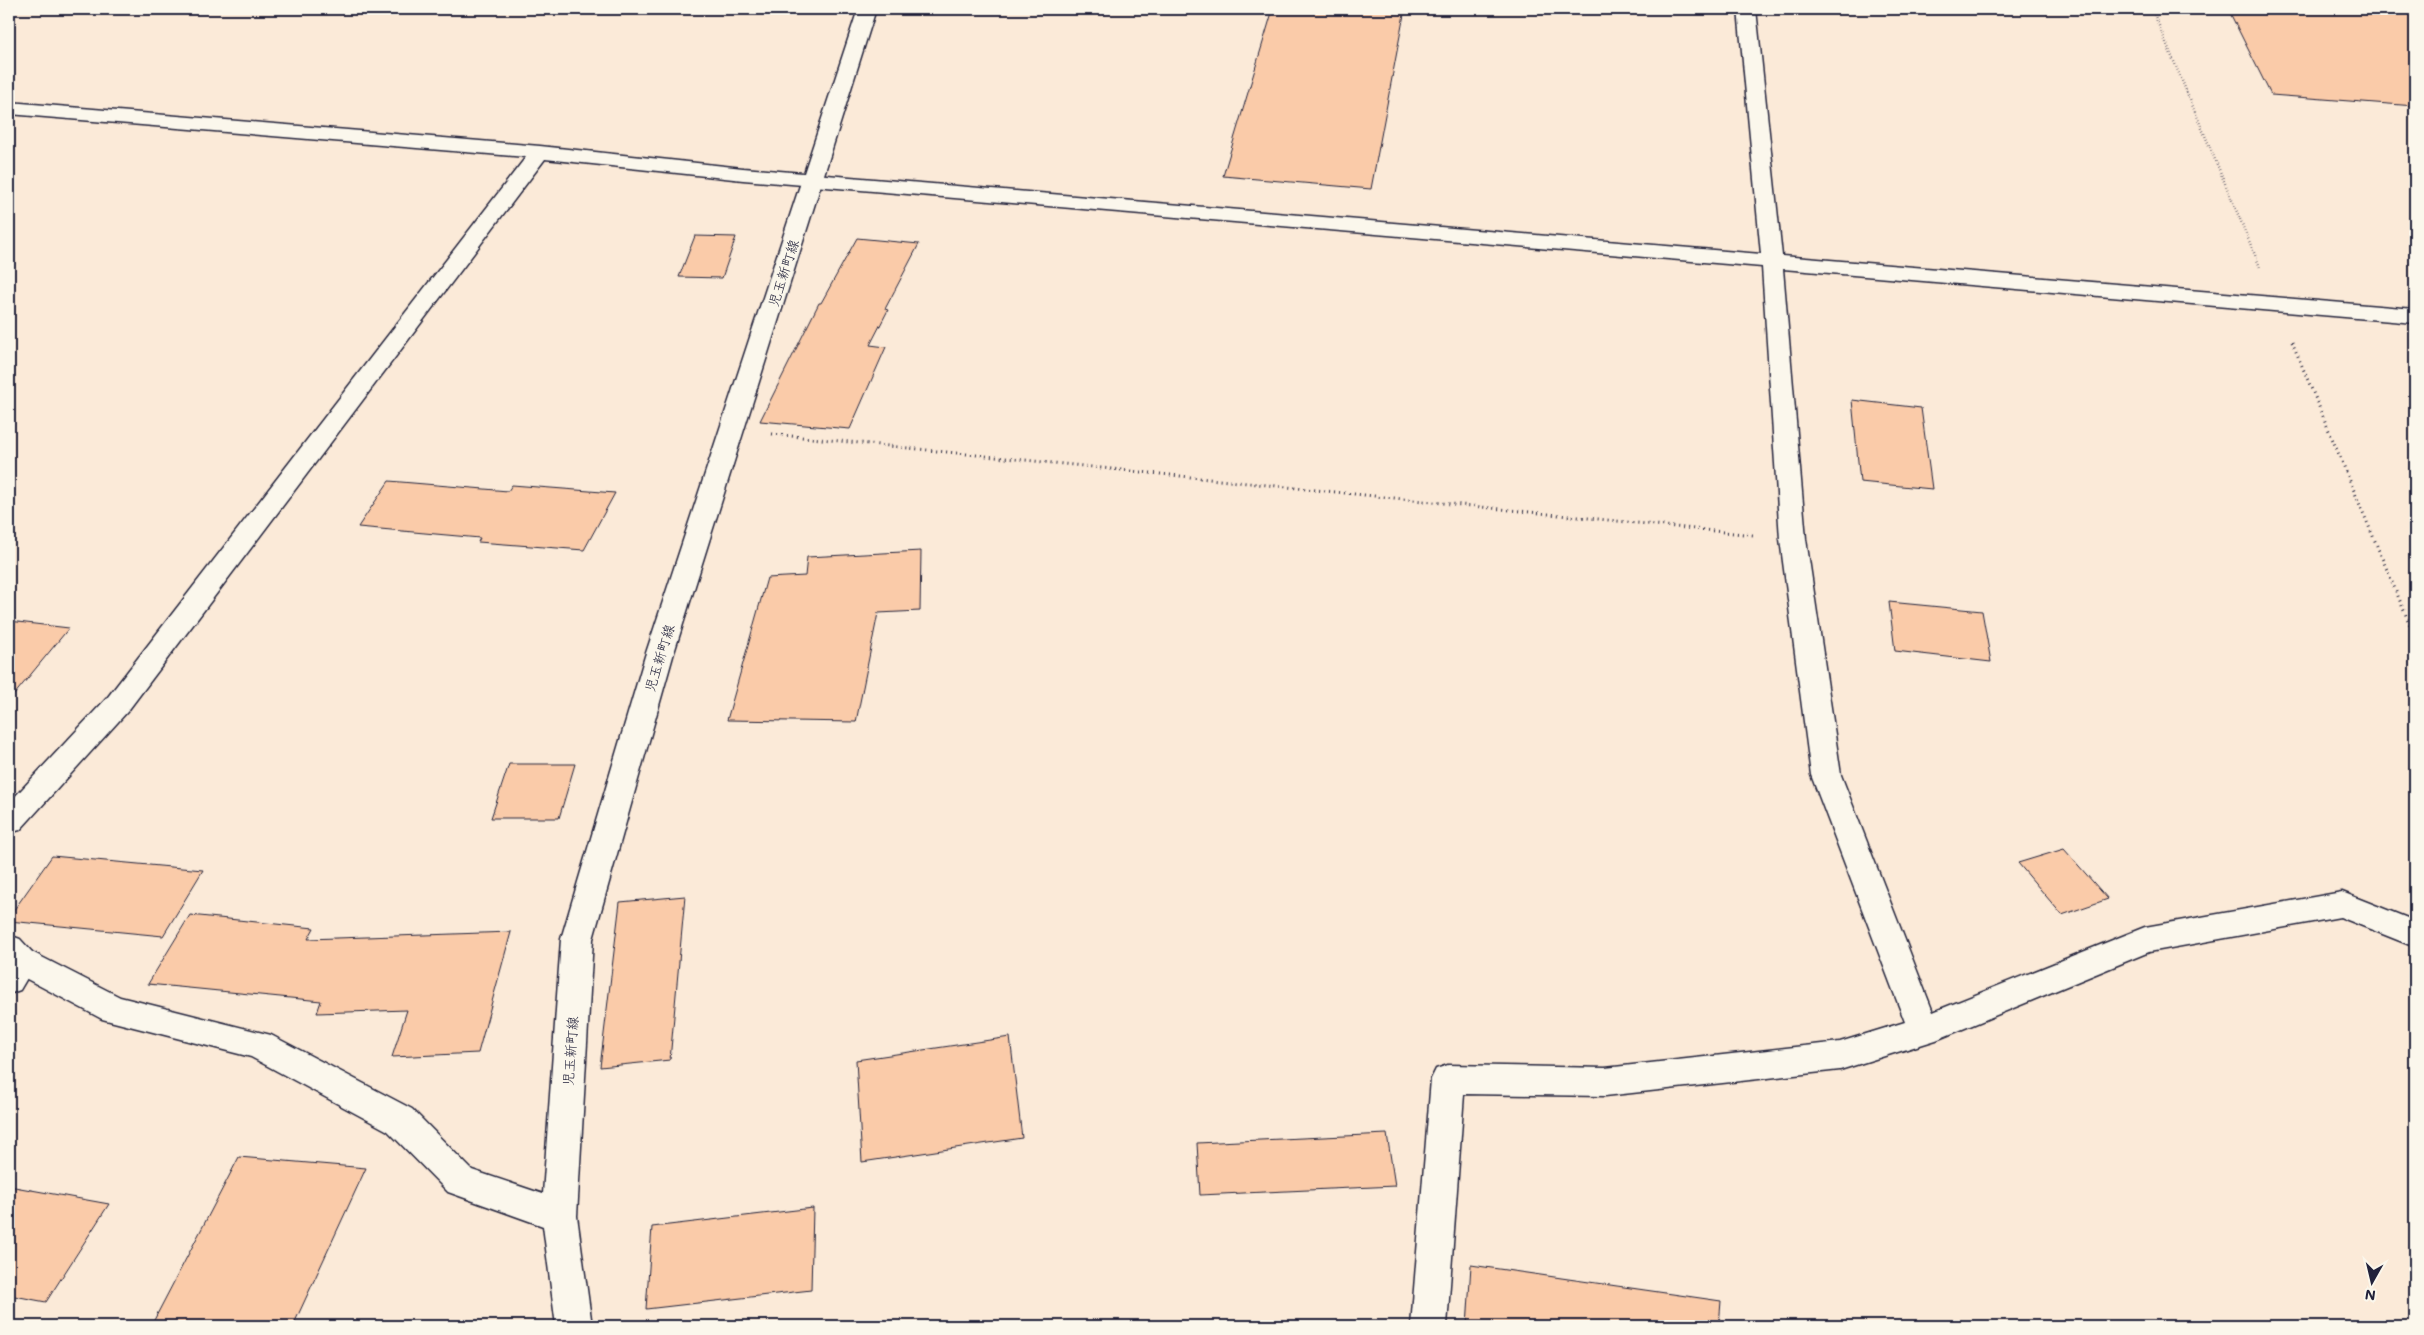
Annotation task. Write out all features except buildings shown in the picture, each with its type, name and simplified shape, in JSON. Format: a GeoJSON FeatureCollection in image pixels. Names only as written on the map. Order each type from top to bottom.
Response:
{"type":"FeatureCollection","features":[{"type":"Feature","properties":{"kind":"street","name":"児玉新町線"},"geometry":{"type":"LineString","coordinates":[[574,1326],[559,1216],[577,939],[659,656],[814,179],[867,9]]}},
{"type":"Feature","properties":{"kind":"street"},"geometry":{"type":"LineString","coordinates":[[1747,9],[1772,261],[1793,539],[1826,775],[1924,1030]]}},
{"type":"Feature","properties":{"kind":"street"},"geometry":{"type":"LineString","coordinates":[[9,108],[540,152],[743,174],[2415,316]]}},
{"type":"Feature","properties":{"kind":"street"},"geometry":{"type":"LineString","coordinates":[[9,822],[117,705],[540,152]]}},
{"type":"Feature","properties":{"kind":"street"},"geometry":{"type":"LineString","coordinates":[[1429,1326],[1448,1079],[1605,1082],[1840,1056],[1924,1030],[2145,940],[2342,904],[2415,934]]}},
{"type":"Feature","properties":{"kind":"street"},"geometry":{"type":"LineString","coordinates":[[13,964],[114,1009],[259,1046],[400,1120],[460,1181],[559,1216]]}},
{"type":"Feature","properties":{"kind":"path"},"geometry":{"type":"LineString","coordinates":[[731,430],[1793,539]]}}]}
